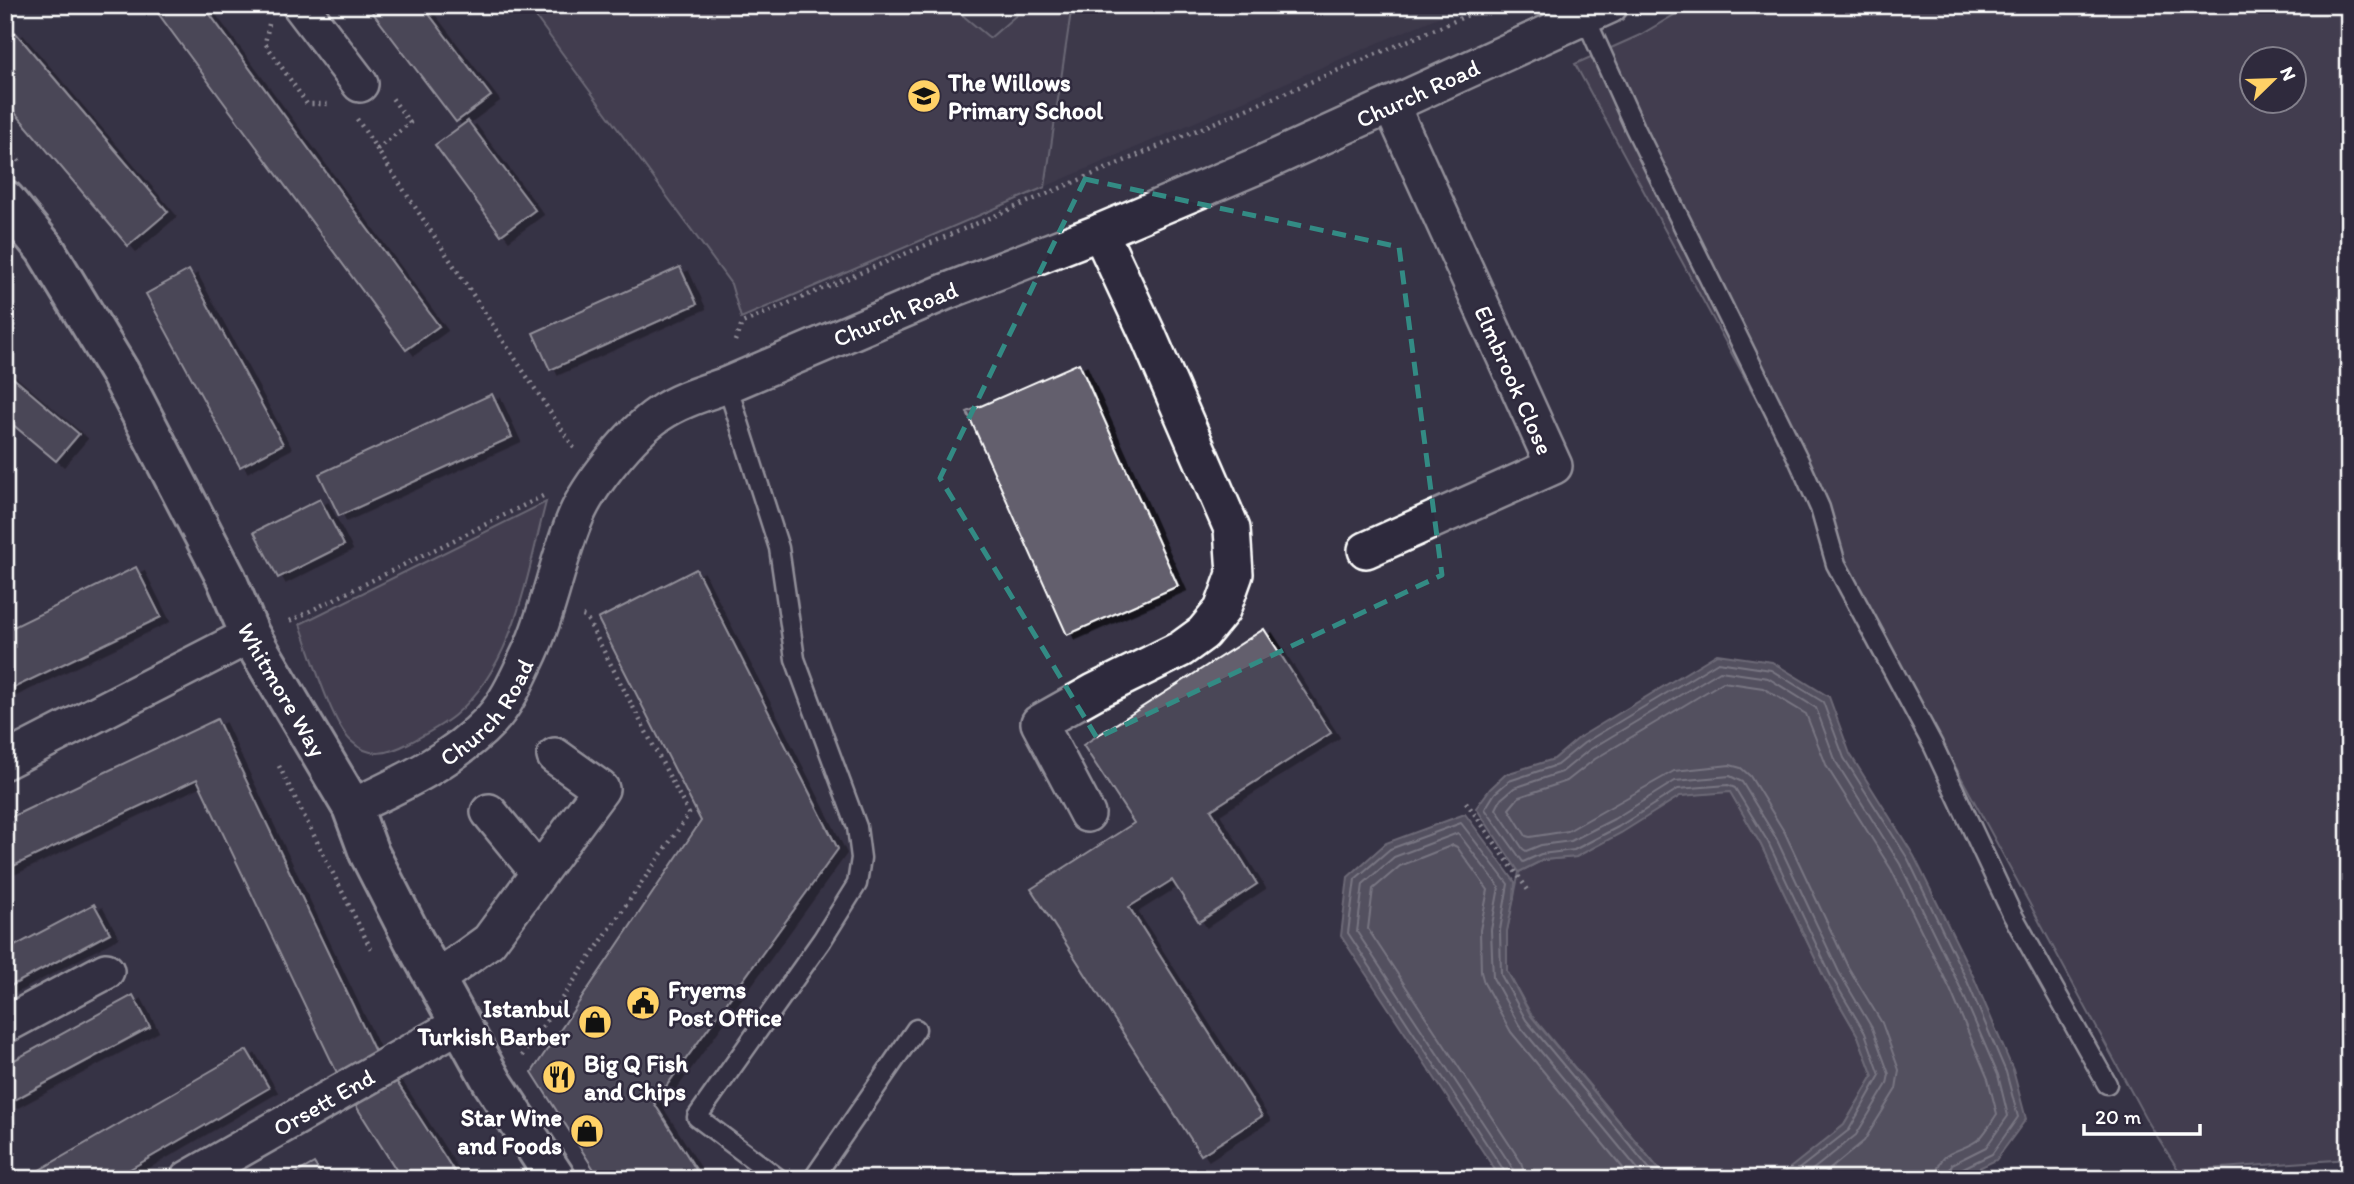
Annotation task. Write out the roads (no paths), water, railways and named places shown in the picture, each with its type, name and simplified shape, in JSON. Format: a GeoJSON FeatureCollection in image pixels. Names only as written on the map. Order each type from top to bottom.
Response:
{"type":"FeatureCollection","features":[{"type":"Feature","properties":{"kind":"street","name":"Church Road"},"geometry":{"type":"LineString","coordinates":[[352,807],[435,765],[492,719],[515,684],[538,634],[576,515],[601,476],[631,440],[659,414],[692,397],[727,386],[945,292],[1100,232],[1259,165],[1597,11]]}},
{"type":"Feature","properties":{"kind":"street"},"geometry":{"type":"LineString","coordinates":[[285,12],[349,101]]}},
{"type":"Feature","properties":{"kind":"street","name":"Elmbrook Close"},"geometry":{"type":"LineString","coordinates":[[1366,550],[1554,466],[1391,105]]}},
{"type":"Feature","properties":{"kind":"street","name":"Whitmore Way"},"geometry":{"type":"LineString","coordinates":[[5,200],[45,249],[120,373],[226,578],[250,635],[352,807],[369,853],[435,980],[494,1083],[556,1179]]}},
{"type":"Feature","properties":{"kind":"street"},"geometry":{"type":"LineString","coordinates":[[1087,814],[1039,723],[1181,649],[1203,633],[1222,610],[1234,574],[1231,529],[1148,335],[1100,232]]}},
{"type":"Feature","properties":{"kind":"street"},"geometry":{"type":"LineString","coordinates":[[5,761],[250,635]]}},
{"type":"Feature","properties":{"kind":"street"},"geometry":{"type":"LineString","coordinates":[[435,980],[489,941],[601,789],[555,756]]}},
{"type":"Feature","properties":{"kind":"street"},"geometry":{"type":"LineString","coordinates":[[489,812],[538,872]]}},
{"type":"Feature","properties":{"kind":"street"},"geometry":{"type":"LineString","coordinates":[[5,1025],[106,971]]}},
{"type":"Feature","properties":{"kind":"street","name":"Orsett End"},"geometry":{"type":"LineString","coordinates":[[188,1179],[460,1024]]}},
{"type":"Feature","properties":{"kind":"lane"},"geometry":{"type":"LineString","coordinates":[[1597,11],[1635,128],[1804,473],[1820,508],[1836,564],[1933,745],[2012,914],[2107,1084]]}},
{"type":"Feature","properties":{"kind":"lane"},"geometry":{"type":"LineString","coordinates":[[727,386],[779,548],[795,659],[857,827],[862,858],[857,884],[822,940],[697,1117],[779,1179]]}},
{"type":"Feature","properties":{"kind":"lane"},"geometry":{"type":"LineString","coordinates":[[813,1179],[916,1029]]}},
{"type":"Feature","properties":{"kind":"water"},"geometry":{"type":"Polygon","coordinates":[[[1717,654],[1772,662],[1829,697],[1850,754],[1914,856],[1974,978],[2013,1070],[2026,1119],[1996,1160],[1956,1179],[1770,1179],[1785,1172],[1844,1125],[1873,1076],[1858,1036],[1825,979],[1761,845],[1730,792],[1680,796],[1576,857],[1543,860],[1519,872],[1476,808],[1506,774],[1554,759],[1580,737],[1717,654]]]}},
{"type":"Feature","properties":{"kind":"water"},"geometry":{"type":"Polygon","coordinates":[[[1465,814],[1515,882],[1507,931],[1507,971],[1531,1016],[1667,1179],[1501,1179],[1341,936],[1348,877],[1386,843],[1465,814]]]}},
{"type":"Feature","properties":{"kind":"place","name":"The Willows Primary School"},"geometry":{"type":"Point","coordinates":[924,96]}},
{"type":"Feature","properties":{"kind":"place","name":"Fryerns Post Office"},"geometry":{"type":"Point","coordinates":[643,1003]}},
{"type":"Feature","properties":{"kind":"place","name":"Istanbul Turkish Barber"},"geometry":{"type":"Point","coordinates":[595,1022]}},
{"type":"Feature","properties":{"kind":"place","name":"Big Q Fish and Chips"},"geometry":{"type":"Point","coordinates":[559,1077]}},
{"type":"Feature","properties":{"kind":"place","name":"Star Wine and Foods"},"geometry":{"type":"Point","coordinates":[587,1131]}}]}
